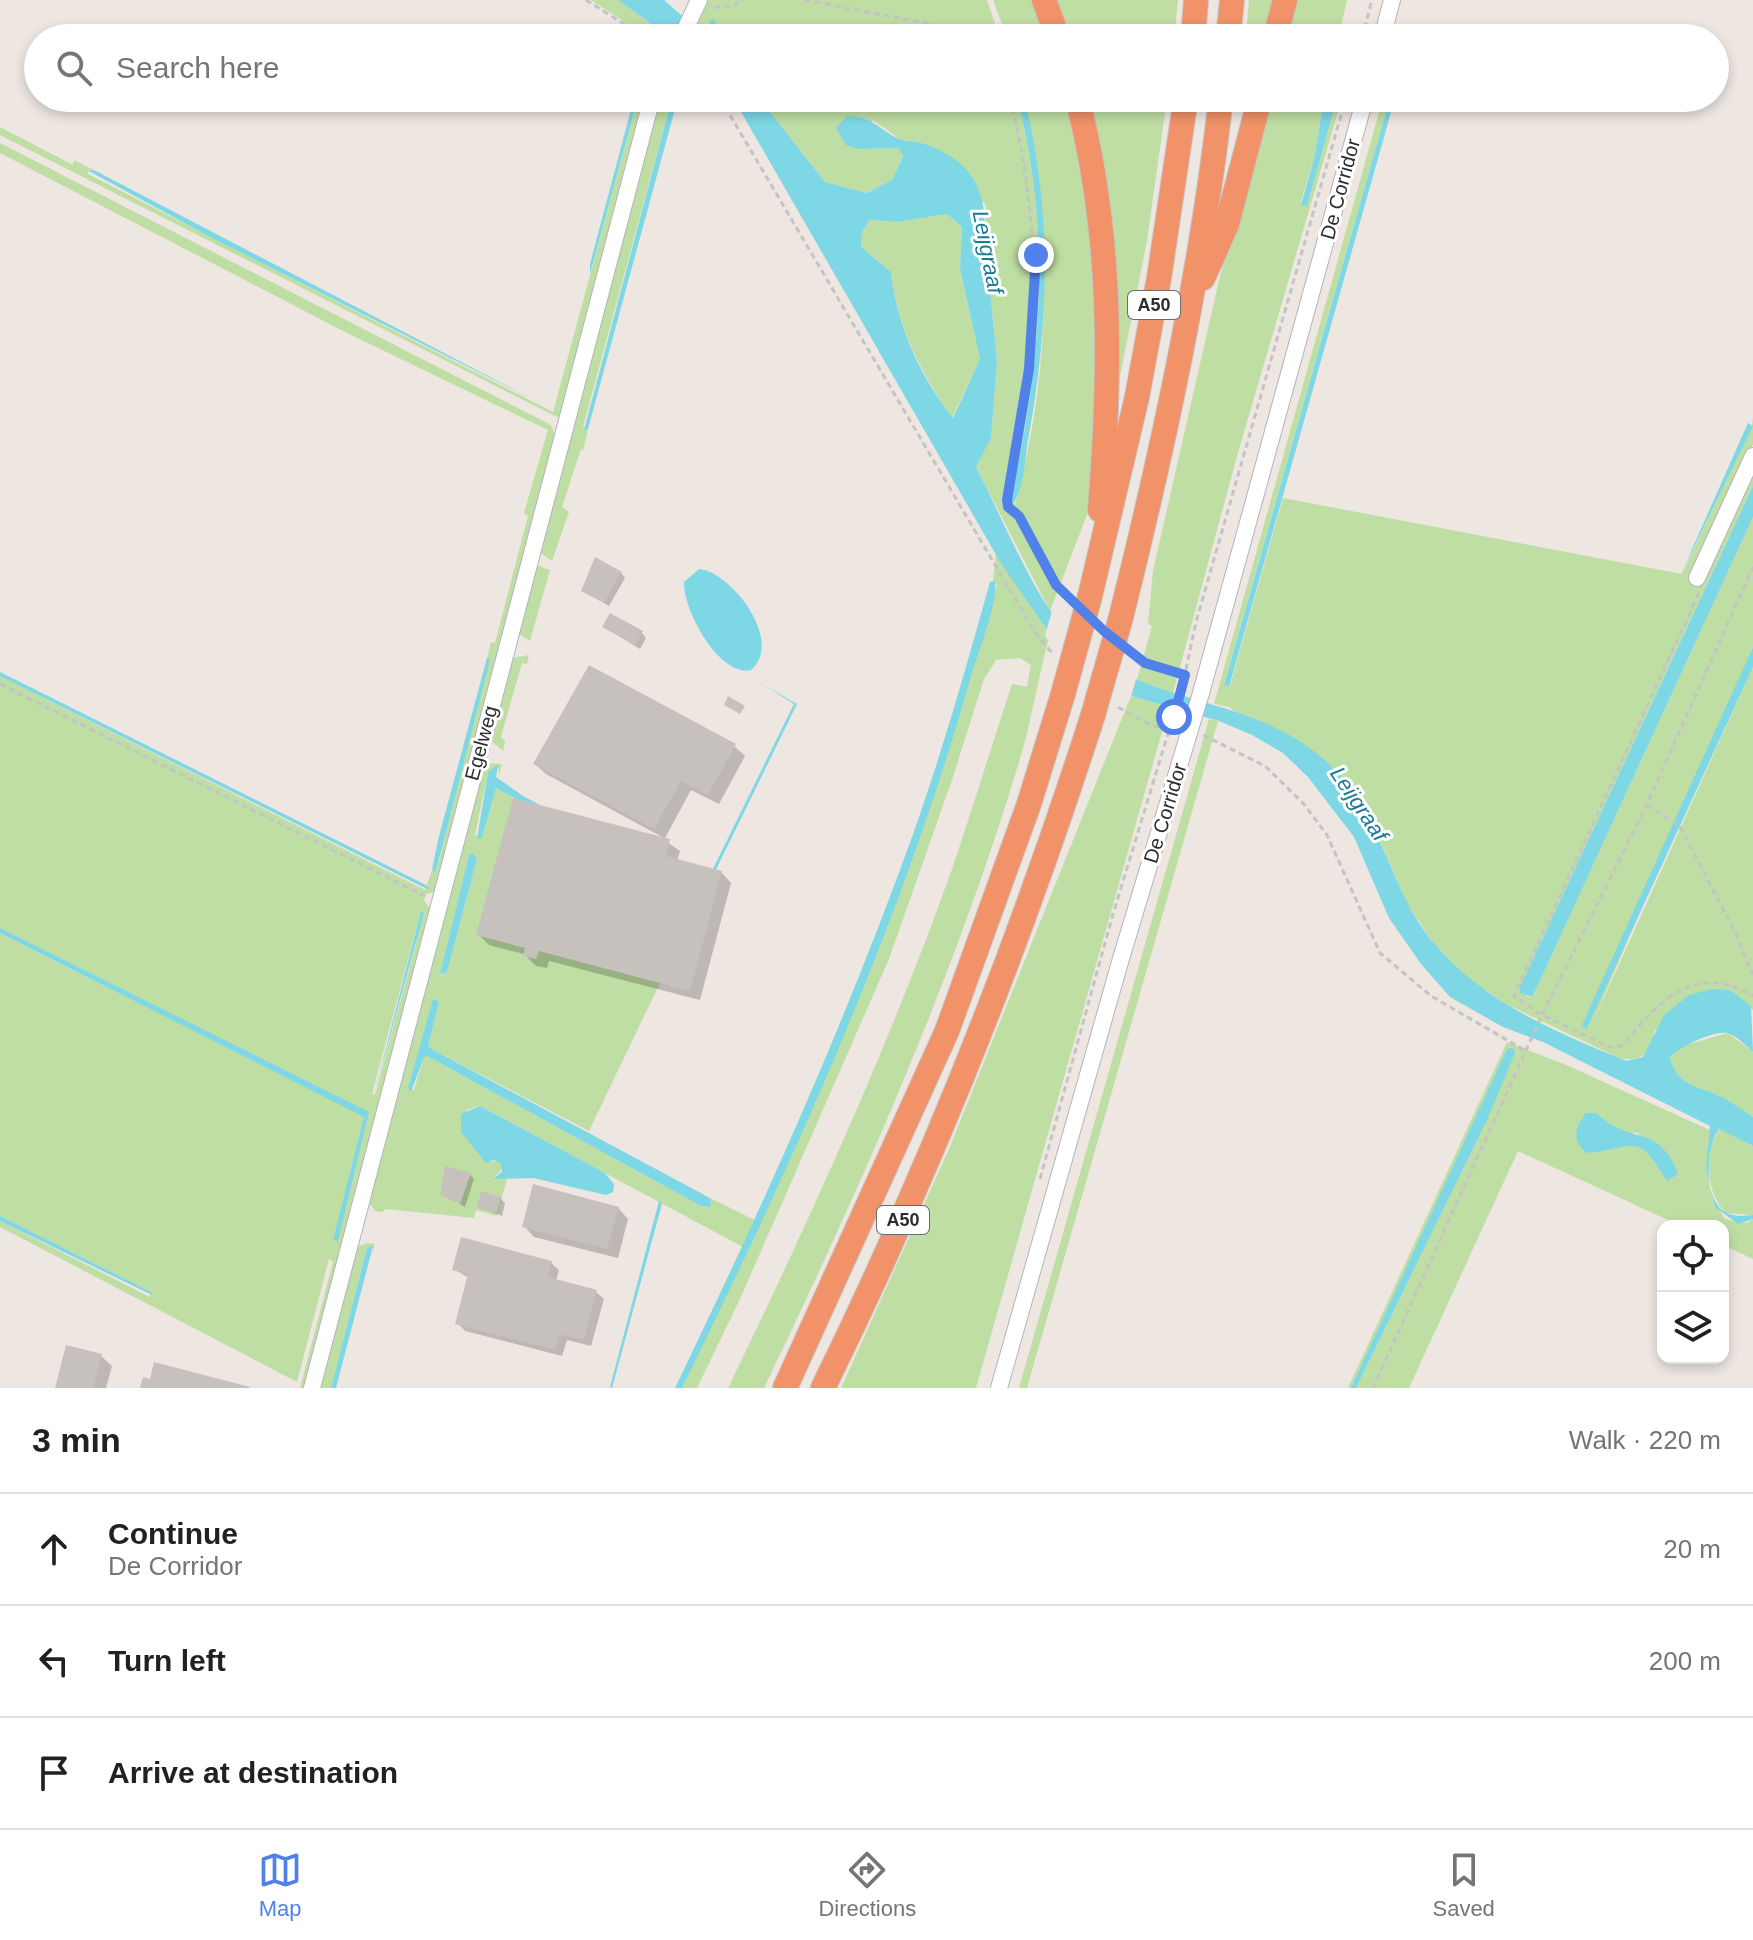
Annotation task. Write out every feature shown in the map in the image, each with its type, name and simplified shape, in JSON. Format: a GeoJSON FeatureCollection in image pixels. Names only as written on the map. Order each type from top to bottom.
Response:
{"type":"FeatureCollection","features":[{"type":"Feature","properties":{"kind":"highway"},"geometry":{"type":"LineString","coordinates":[[1044,0],[1053,24]]}},
{"type":"Feature","properties":{"kind":"highway"},"geometry":{"type":"LineString","coordinates":[[1194,24],[1196,0]]}},
{"type":"Feature","properties":{"kind":"highway"},"geometry":{"type":"LineString","coordinates":[[1229,24],[1232,0]]}},
{"type":"Feature","properties":{"kind":"highway"},"geometry":{"type":"LineString","coordinates":[[1279,24],[1285,0]]}},
{"type":"Feature","properties":{"kind":"highway","name":"A50"},"geometry":{"type":"LineString","coordinates":[[1080,112],[1102,219],[1109,320],[1109,386],[1087,592]]}},
{"type":"Feature","properties":{"kind":"highway","name":"A50"},"geometry":{"type":"LineString","coordinates":[[785,1388],[947,1031],[1024,818],[1063,694],[1140,383],[1184,112]]}},
{"type":"Feature","properties":{"kind":"highway","name":"A50"},"geometry":{"type":"LineString","coordinates":[[823,1388],[887,1257],[975,1049],[1040,879],[1093,715],[1154,483],[1188,313],[1219,112]]}},
{"type":"Feature","properties":{"kind":"highway","name":"A50"},"geometry":{"type":"LineString","coordinates":[[1188,313],[1227,224],[1256,112]]}},
{"type":"Feature","properties":{"kind":"street"},"geometry":{"type":"LineString","coordinates":[[1386,24],[1392,0]]}},
{"type":"Feature","properties":{"kind":"street"},"geometry":{"type":"LineString","coordinates":[[688,24],[697,5]]}},
{"type":"Feature","properties":{"kind":"street","name":"Egelweg"},"geometry":{"type":"LineString","coordinates":[[312,1388],[648,112]]}},
{"type":"Feature","properties":{"kind":"street","name":"De Corridor"},"geometry":{"type":"LineString","coordinates":[[999,1388],[1201,693],[1361,112]]}},
{"type":"Feature","properties":{"kind":"street"},"geometry":{"type":"LineString","coordinates":[[1697,578],[1753,456]]}},
{"type":"Feature","properties":{"kind":"path"},"geometry":{"type":"LineString","coordinates":[[586,0],[624,24]]}},
{"type":"Feature","properties":{"kind":"path"},"geometry":{"type":"LineString","coordinates":[[697,5],[716,8],[744,0]]}},
{"type":"Feature","properties":{"kind":"path"},"geometry":{"type":"LineString","coordinates":[[805,0],[931,24]]}},
{"type":"Feature","properties":{"kind":"path"},"geometry":{"type":"LineString","coordinates":[[1366,24],[1372,0]]}},
{"type":"Feature","properties":{"kind":"path"},"geometry":{"type":"LineString","coordinates":[[1013,112],[1030,188],[1036,255],[1029,369],[1007,500],[1056,585],[1087,592]]}},
{"type":"Feature","properties":{"kind":"path","name":"De Corridor"},"geometry":{"type":"LineString","coordinates":[[1040,1179],[1113,914],[1174,717],[1200,607],[1342,112]]}},
{"type":"Feature","properties":{"kind":"path"},"geometry":{"type":"LineString","coordinates":[[1373,1388],[1542,1015],[1647,804],[1753,567]]}},
{"type":"Feature","properties":{"kind":"path"},"geometry":{"type":"LineString","coordinates":[[1697,578],[1700,599],[1514,996],[1542,1015],[1610,1047],[1622,1046],[1658,1004],[1685,987],[1715,981],[1732,983],[1753,996]]}},
{"type":"Feature","properties":{"kind":"path"},"geometry":{"type":"LineString","coordinates":[[1124,647],[1145,663],[1185,675]]}},
{"type":"Feature","properties":{"kind":"path"},"geometry":{"type":"LineString","coordinates":[[0,684],[439,903]]}},
{"type":"Feature","properties":{"kind":"path"},"geometry":{"type":"LineString","coordinates":[[1647,804],[1681,828],[1735,932],[1753,975]]}},
{"type":"Feature","properties":{"kind":"green space"},"geometry":{"type":"Polygon","coordinates":[[[591,0],[618,0],[651,24],[628,24],[591,0]]]}},
{"type":"Feature","properties":{"kind":"green space"},"geometry":{"type":"Polygon","coordinates":[[[704,0],[987,0],[995,24],[695,24],[704,0]]]}},
{"type":"Feature","properties":{"kind":"green space"},"geometry":{"type":"Polygon","coordinates":[[[993,0],[1037,0],[1046,24],[1002,24],[993,0]]]}},
{"type":"Feature","properties":{"kind":"green space"},"geometry":{"type":"Polygon","coordinates":[[[1049,0],[1178,0],[1175,24],[1058,24],[1049,0]]]}},
{"type":"Feature","properties":{"kind":"green space"},"geometry":{"type":"Polygon","coordinates":[[[1249,0],[1278,0],[1271,24],[1247,24],[1249,0]]]}},
{"type":"Feature","properties":{"kind":"green space"},"geometry":{"type":"Polygon","coordinates":[[[1291,0],[1347,0],[1341,24],[1285,24],[1291,0]]]}},
{"type":"Feature","properties":{"kind":"green space"},"geometry":{"type":"Polygon","coordinates":[[[634,112],[642,112],[563,414],[557,417],[0,135],[0,127],[73,165],[74,160],[94,170],[88,169],[88,174],[553,412],[634,112]]]}},
{"type":"Feature","properties":{"kind":"green space"},"geometry":{"type":"Polygon","coordinates":[[[654,112],[668,112],[583,427],[588,429],[583,451],[581,449],[562,507],[569,512],[552,561],[536,550],[654,112]]]}},
{"type":"Feature","properties":{"kind":"green space"},"geometry":{"type":"Polygon","coordinates":[[[770,112],[1020,112],[1035,198],[1039,299],[1030,400],[1010,499],[1015,504],[1036,403],[1044,301],[1040,200],[1026,112],[1073,112],[1095,216],[1097,459],[1088,512],[1050,611],[976,467],[991,438],[997,362],[984,227],[986,205],[921,143],[901,140],[873,120],[859,149],[898,148],[903,155],[892,180],[865,193],[825,182],[770,112]]]}},
{"type":"Feature","properties":{"kind":"green space"},"geometry":{"type":"Polygon","coordinates":[[[1084,112],[1165,112],[1147,241],[1116,396],[1084,112]]]}},
{"type":"Feature","properties":{"kind":"green space"},"geometry":{"type":"Polygon","coordinates":[[[1261,112],[1322,112],[1315,155],[1301,201],[1307,205],[1333,112],[1338,112],[1237,456],[1173,693],[1137,680],[1152,626],[1148,624],[1153,571],[1220,276],[1261,112]]]}},
{"type":"Feature","properties":{"kind":"green space"},"geometry":{"type":"Polygon","coordinates":[[[1379,112],[1386,112],[1224,684],[1230,686],[1283,498],[1682,574],[1752,426],[1753,417],[1753,444],[1693,576],[1753,464],[1753,486],[1520,987],[1527,997],[1532,997],[1753,517],[1753,647],[1590,1029],[1753,667],[1753,1010],[1730,990],[1654,1031],[1647,1052],[1630,1059],[1615,1056],[1508,1005],[1463,975],[1439,951],[1407,904],[1371,819],[1229,707],[1214,704],[1379,112]]]}},
{"type":"Feature","properties":{"kind":"green space"},"geometry":{"type":"Polygon","coordinates":[[[0,143],[551,425],[556,438],[437,891],[426,894],[424,900],[432,912],[307,1388],[300,1388],[333,1262],[329,1259],[297,1382],[0,1227],[0,1221],[150,1297],[151,1292],[0,1216],[0,933],[365,1117],[334,1240],[367,1112],[0,928],[0,676],[425,890],[432,870],[437,870],[491,642],[495,643],[528,516],[524,513],[548,430],[345,332],[0,153],[0,143]],[[421,911],[372,1094],[375,1095],[416,944],[421,911]]]}},
{"type":"Feature","properties":{"kind":"green space"},"geometry":{"type":"Polygon","coordinates":[[[947,214],[962,227],[960,270],[980,359],[952,418],[912,349],[899,313],[891,272],[861,247],[862,232],[870,220],[896,222],[947,214]]]}},
{"type":"Feature","properties":{"kind":"green space"},"geometry":{"type":"Polygon","coordinates":[[[996,554],[1050,634],[1022,752],[938,995],[872,1154],[764,1388],[728,1388],[818,1196],[902,1001],[952,869],[1012,684],[1027,687],[1031,665],[1020,658],[996,660],[984,679],[889,959],[740,1299],[697,1388],[682,1388],[799,1136],[904,879],[954,733],[997,585],[993,581],[996,554]]]}},
{"type":"Feature","properties":{"kind":"green space"},"geometry":{"type":"Polygon","coordinates":[[[533,564],[550,570],[530,641],[515,631],[533,564]]]}},
{"type":"Feature","properties":{"kind":"green space"},"geometry":{"type":"Polygon","coordinates":[[[529,655],[527,664],[522,663],[501,737],[505,741],[503,751],[487,737],[507,659],[529,655]]]}},
{"type":"Feature","properties":{"kind":"green space"},"geometry":{"type":"Polygon","coordinates":[[[1131,696],[1169,707],[976,1388],[841,1388],[949,1149],[1131,696]]]}},
{"type":"Feature","properties":{"kind":"green space"},"geometry":{"type":"Polygon","coordinates":[[[1209,719],[1218,721],[1027,1388],[1019,1388],[1209,719]]]}},
{"type":"Feature","properties":{"kind":"green space"},"geometry":{"type":"Polygon","coordinates":[[[482,763],[502,764],[498,779],[499,769],[488,772],[475,835],[482,838],[496,788],[702,895],[589,1131],[428,1047],[439,1002],[433,1000],[408,1089],[414,1090],[424,1056],[427,1056],[701,1206],[711,1207],[710,1198],[755,1220],[743,1247],[480,1106],[466,1110],[486,1162],[499,1161],[503,1168],[494,1178],[507,1179],[497,1216],[476,1210],[474,1218],[386,1209],[382,1212],[375,1211],[366,1199],[482,763]],[[469,855],[440,976],[447,972],[477,859],[469,855]]]}},
{"type":"Feature","properties":{"kind":"green space"},"geometry":{"type":"Polygon","coordinates":[[[1728,1033],[1753,1052],[1753,1117],[1723,1098],[1686,1082],[1677,1073],[1670,1058],[1682,1046],[1728,1033]]]}},
{"type":"Feature","properties":{"kind":"green space"},"geometry":{"type":"Polygon","coordinates":[[[1507,1042],[1564,1064],[1712,1131],[1708,1177],[1713,1196],[1725,1219],[1747,1223],[1753,1219],[1753,1259],[1729,1248],[1729,1220],[1668,1220],[1518,1151],[1409,1388],[1356,1388],[1486,1122],[1447,1186],[1351,1388],[1348,1388],[1507,1042]],[[1597,1113],[1587,1153],[1625,1146],[1640,1148],[1667,1180],[1638,1133],[1611,1125],[1597,1113]]]}},
{"type":"Feature","properties":{"kind":"green space"},"geometry":{"type":"Polygon","coordinates":[[[1720,1129],[1753,1146],[1753,1215],[1726,1213],[1714,1195],[1709,1160],[1720,1129]]]}},
{"type":"Feature","properties":{"kind":"green space"},"geometry":{"type":"Polygon","coordinates":[[[367,1243],[374,1244],[374,1249],[367,1248],[331,1388],[316,1388],[353,1249],[367,1243]]]}},
{"type":"Feature","properties":{"kind":"water"},"geometry":{"type":"Polygon","coordinates":[[[618,0],[664,0],[691,24],[651,24],[618,0]]]}},
{"type":"Feature","properties":{"kind":"water"},"geometry":{"type":"Polygon","coordinates":[[[630,112],[634,112],[590,274],[590,264],[630,112]]]}},
{"type":"Feature","properties":{"kind":"water"},"geometry":{"type":"Polygon","coordinates":[[[668,112],[674,112],[588,429],[584,430],[668,112]]]}},
{"type":"Feature","properties":{"kind":"water","name":"Leijgraaf"},"geometry":{"type":"Polygon","coordinates":[[[741,112],[770,112],[825,182],[866,193],[892,180],[903,156],[898,148],[859,149],[846,145],[836,128],[847,116],[856,116],[902,140],[921,143],[949,155],[960,163],[976,184],[984,211],[997,362],[991,438],[976,467],[1033,583],[1074,640],[1103,662],[1135,679],[1269,725],[1301,742],[1331,766],[1345,781],[1366,814],[1407,902],[1425,932],[1447,958],[1473,981],[1532,1019],[1627,1061],[1643,1057],[1664,1015],[1689,995],[1712,989],[1730,990],[1751,1006],[1753,1052],[1734,1036],[1721,1033],[1696,1041],[1670,1058],[1677,1073],[1686,1082],[1723,1098],[1753,1117],[1753,1146],[1719,1129],[1711,1148],[1710,1186],[1706,1169],[1710,1126],[1543,1042],[1503,1027],[1450,997],[1421,964],[1389,918],[1354,837],[1308,777],[1283,753],[1219,721],[1131,696],[1050,634],[1002,565],[741,112]],[[947,214],[896,222],[870,220],[862,232],[861,247],[891,272],[898,311],[912,349],[930,384],[953,418],[980,359],[960,269],[962,227],[947,214]]]}},
{"type":"Feature","properties":{"kind":"water"},"geometry":{"type":"Polygon","coordinates":[[[1020,112],[1027,112],[1040,183],[1045,269],[1035,397],[1022,482],[1013,504],[1010,499],[1030,400],[1039,299],[1039,248],[1028,148],[1020,112]]]}},
{"type":"Feature","properties":{"kind":"water"},"geometry":{"type":"Polygon","coordinates":[[[1322,112],[1333,112],[1307,206],[1301,205],[1315,155],[1322,112]]]}},
{"type":"Feature","properties":{"kind":"water"},"geometry":{"type":"Polygon","coordinates":[[[1386,112],[1391,112],[1229,687],[1224,685],[1386,112]]]}},
{"type":"Feature","properties":{"kind":"water"},"geometry":{"type":"Polygon","coordinates":[[[87,170],[94,170],[534,400],[214,239],[87,170]]]}},
{"type":"Feature","properties":{"kind":"water"},"geometry":{"type":"Polygon","coordinates":[[[1748,423],[1753,426],[1681,574],[1748,423]]]}},
{"type":"Feature","properties":{"kind":"water"},"geometry":{"type":"Polygon","coordinates":[[[1753,486],[1753,517],[1538,985],[1532,997],[1520,993],[1520,987],[1753,486]]]}},
{"type":"Feature","properties":{"kind":"water"},"geometry":{"type":"Polygon","coordinates":[[[699,569],[712,573],[738,594],[758,626],[762,642],[760,657],[751,670],[739,669],[715,653],[696,624],[684,582],[699,569]]]}},
{"type":"Feature","properties":{"kind":"water"},"geometry":{"type":"Polygon","coordinates":[[[995,581],[990,615],[942,772],[878,952],[764,1216],[682,1388],[675,1388],[770,1184],[859,978],[923,805],[990,582],[995,581]]]}},
{"type":"Feature","properties":{"kind":"water"},"geometry":{"type":"Polygon","coordinates":[[[1753,647],[1753,667],[1586,1030],[1582,1025],[1753,647]]]}},
{"type":"Feature","properties":{"kind":"water"},"geometry":{"type":"Polygon","coordinates":[[[487,658],[490,660],[436,871],[432,870],[438,840],[487,658]]]}},
{"type":"Feature","properties":{"kind":"water"},"geometry":{"type":"Polygon","coordinates":[[[0,672],[426,885],[429,890],[0,676],[0,672]]]}},
{"type":"Feature","properties":{"kind":"water"},"geometry":{"type":"Polygon","coordinates":[[[757,681],[797,704],[704,894],[702,891],[794,704],[757,681]]]}},
{"type":"Feature","properties":{"kind":"water"},"geometry":{"type":"Polygon","coordinates":[[[498,765],[496,777],[523,796],[687,883],[683,887],[496,788],[482,838],[477,839],[488,772],[498,765]]]}},
{"type":"Feature","properties":{"kind":"water"},"geometry":{"type":"Polygon","coordinates":[[[473,853],[477,859],[447,972],[440,975],[469,855],[473,853]]]}},
{"type":"Feature","properties":{"kind":"water"},"geometry":{"type":"Polygon","coordinates":[[[421,911],[424,913],[374,1095],[421,911]]]}},
{"type":"Feature","properties":{"kind":"water"},"geometry":{"type":"Polygon","coordinates":[[[0,928],[369,1112],[338,1241],[333,1240],[364,1117],[0,933],[0,928]]]}},
{"type":"Feature","properties":{"kind":"water"},"geometry":{"type":"Polygon","coordinates":[[[433,999],[439,1002],[428,1047],[710,1198],[711,1207],[701,1206],[427,1056],[411,1092],[408,1088],[433,999]]]}},
{"type":"Feature","properties":{"kind":"water"},"geometry":{"type":"Polygon","coordinates":[[[1513,1048],[1515,1053],[1486,1122],[1356,1388],[1351,1388],[1507,1049],[1513,1048]]]}},
{"type":"Feature","properties":{"kind":"water"},"geometry":{"type":"Polygon","coordinates":[[[480,1106],[605,1173],[614,1184],[613,1192],[606,1195],[533,1178],[493,1179],[502,1172],[501,1164],[494,1160],[486,1163],[461,1132],[461,1114],[480,1106]]]}},
{"type":"Feature","properties":{"kind":"water"},"geometry":{"type":"Polygon","coordinates":[[[1586,1113],[1597,1113],[1620,1129],[1662,1147],[1678,1174],[1667,1181],[1648,1154],[1633,1146],[1587,1153],[1579,1144],[1576,1134],[1586,1113]]]}},
{"type":"Feature","properties":{"kind":"water"},"geometry":{"type":"Polygon","coordinates":[[[1710,1186],[1719,1207],[1727,1213],[1753,1215],[1753,1219],[1738,1224],[1715,1207],[1710,1186]]]}},
{"type":"Feature","properties":{"kind":"water"},"geometry":{"type":"Polygon","coordinates":[[[659,1201],[662,1204],[612,1388],[610,1387],[659,1201]]]}},
{"type":"Feature","properties":{"kind":"water"},"geometry":{"type":"Polygon","coordinates":[[[0,1216],[151,1292],[152,1295],[0,1221],[0,1216]]]}},
{"type":"Feature","properties":{"kind":"water"},"geometry":{"type":"Polygon","coordinates":[[[373,1246],[336,1388],[331,1388],[367,1248],[373,1246]]]}},
{"type":"Feature","properties":{"kind":"pier"},"geometry":{"type":"Polygon","coordinates":[[[1053,608],[1095,655],[1137,676],[1130,700],[1078,674],[1053,650],[1045,635],[1053,608]]]}},
{"type":"Feature","properties":{"kind":"building"},"geometry":{"type":"Polygon","coordinates":[[[595,557],[622,572],[604,603],[581,591],[595,557]]]}},
{"type":"Feature","properties":{"kind":"building"},"geometry":{"type":"Polygon","coordinates":[[[610,613],[643,631],[635,645],[602,627],[610,613]]]}},
{"type":"Feature","properties":{"kind":"building"},"geometry":{"type":"Polygon","coordinates":[[[589,665],[736,744],[708,795],[681,781],[654,829],[533,764],[589,665]]]}},
{"type":"Feature","properties":{"kind":"building"},"geometry":{"type":"Polygon","coordinates":[[[728,696],[745,706],[740,714],[724,705],[728,696]]]}},
{"type":"Feature","properties":{"kind":"building"},"geometry":{"type":"Polygon","coordinates":[[[513,798],[670,839],[666,856],[722,871],[690,991],[539,951],[536,959],[523,956],[525,948],[476,935],[513,798]]]}},
{"type":"Feature","properties":{"kind":"building"},"geometry":{"type":"Polygon","coordinates":[[[445,1166],[471,1173],[460,1204],[440,1195],[445,1166]]]}},
{"type":"Feature","properties":{"kind":"building"},"geometry":{"type":"Polygon","coordinates":[[[533,1184],[619,1207],[607,1249],[522,1227],[533,1184]]]}},
{"type":"Feature","properties":{"kind":"building"},"geometry":{"type":"Polygon","coordinates":[[[481,1191],[501,1197],[497,1213],[477,1208],[481,1191]]]}},
{"type":"Feature","properties":{"kind":"building"},"geometry":{"type":"Polygon","coordinates":[[[461,1237],[552,1261],[548,1277],[597,1290],[584,1340],[559,1334],[555,1350],[455,1324],[468,1274],[452,1270],[461,1237]]]}},
{"type":"Feature","properties":{"kind":"building"},"geometry":{"type":"Polygon","coordinates":[[[66,1345],[102,1354],[93,1388],[55,1388],[66,1345]]]}},
{"type":"Feature","properties":{"kind":"building"},"geometry":{"type":"Polygon","coordinates":[[[154,1362],[250,1388],[140,1388],[143,1377],[150,1379],[154,1362]]]}},
{"type":"Feature","properties":{"kind":"route"},"geometry":{"type":"LineString","coordinates":[[1036,255],[1029,369],[1008,507],[1019,516],[1056,585],[1104,631],[1145,663],[1185,675],[1174,717]]}}]}
